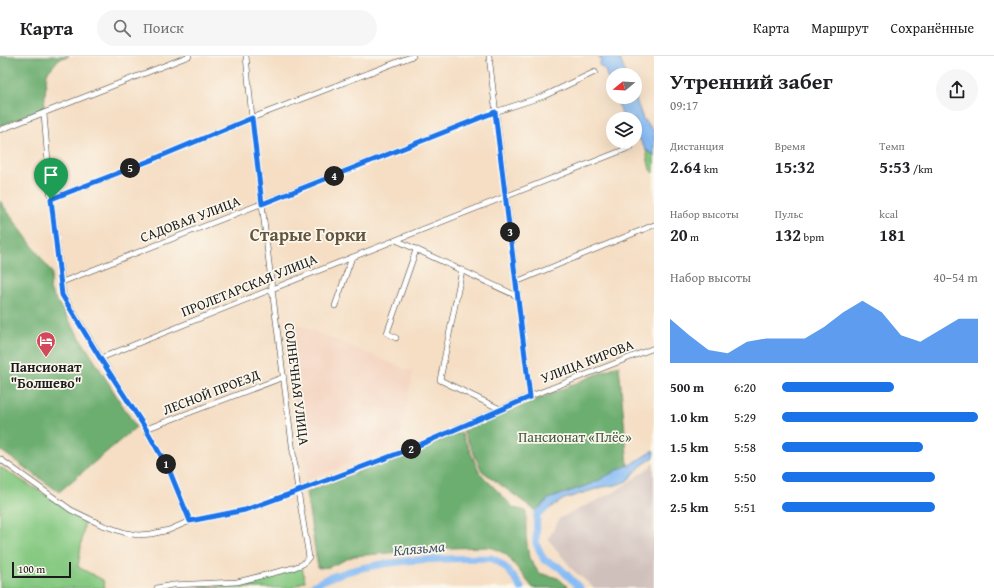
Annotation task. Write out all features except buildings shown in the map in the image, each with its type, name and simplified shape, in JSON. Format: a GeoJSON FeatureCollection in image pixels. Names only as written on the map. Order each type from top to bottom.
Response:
{"type":"FeatureCollection","features":[{"type":"Feature","properties":{"kind":"street"},"geometry":{"type":"LineString","coordinates":[[0,130],[189,56]]}},
{"type":"Feature","properties":{"kind":"street","name":"СОЛНЕЧНАЯ УЛИЦА"},"geometry":{"type":"LineString","coordinates":[[157,588],[172,585],[237,582],[303,564],[309,557],[298,491],[272,289],[246,56]]}},
{"type":"Feature","properties":{"kind":"street"},"geometry":{"type":"LineString","coordinates":[[51,199],[149,161],[252,118],[413,56]]}},
{"type":"Feature","properties":{"kind":"street"},"geometry":{"type":"LineString","coordinates":[[489,56],[530,397]]}},
{"type":"Feature","properties":{"kind":"street","name":"САДОВАЯ УЛИЦА"},"geometry":{"type":"LineString","coordinates":[[62,282],[495,112],[544,96],[595,72]]}},
{"type":"Feature","properties":{"kind":"street"},"geometry":{"type":"LineString","coordinates":[[44,114],[51,199],[62,282],[62,295],[100,358],[146,429],[170,472],[190,521]]}},
{"type":"Feature","properties":{"kind":"street","name":"ПРОЛЕТАРСКАЯ УЛИЦА"},"geometry":{"type":"LineString","coordinates":[[100,358],[628,148]]}},
{"type":"Feature","properties":{"kind":"street"},"geometry":{"type":"LineString","coordinates":[[516,282],[654,225]]}},
{"type":"Feature","properties":{"kind":"street"},"geometry":{"type":"LineString","coordinates":[[396,240],[517,296]]}},
{"type":"Feature","properties":{"kind":"street"},"geometry":{"type":"LineString","coordinates":[[396,338],[386,333],[416,250]]}},
{"type":"Feature","properties":{"kind":"street"},"geometry":{"type":"LineString","coordinates":[[335,306],[352,257]]}},
{"type":"Feature","properties":{"kind":"street"},"geometry":{"type":"LineString","coordinates":[[462,270],[440,380],[500,409]]}},
{"type":"Feature","properties":{"kind":"street","name":"УЛИЦА КИРОВА"},"geometry":{"type":"LineString","coordinates":[[0,459],[71,510],[102,525],[126,533],[138,535],[150,534],[169,530],[190,521],[245,510],[298,491],[410,449],[500,409],[654,348]]}},
{"type":"Feature","properties":{"kind":"street","name":"ЛЕСНОЙ ПРОЕЗД"},"geometry":{"type":"LineString","coordinates":[[146,429],[284,377]]}},
{"type":"Feature","properties":{"kind":"shaded area"},"geometry":{"type":"Polygon","coordinates":[[[285,319],[413,372],[399,445],[306,480],[285,319]]]}},
{"type":"Feature","properties":{"kind":"shaded area"},"geometry":{"type":"Polygon","coordinates":[[[654,464],[654,588],[594,588],[573,570],[548,539],[560,518],[616,491],[654,464]]]}},
{"type":"Feature","properties":{"kind":"green space"},"geometry":{"type":"Polygon","coordinates":[[[0,56],[69,56],[59,59],[47,73],[44,108],[0,126],[0,56]]]}},
{"type":"Feature","properties":{"kind":"green space"},"geometry":{"type":"Polygon","coordinates":[[[646,150],[654,155],[654,173],[650,170],[646,150]]]}},
{"type":"Feature","properties":{"kind":"green space","name":"Пансионат \"Болшево\""},"geometry":{"type":"Polygon","coordinates":[[[0,201],[52,273],[50,290],[136,427],[59,492],[0,450],[0,201]]]}},
{"type":"Feature","properties":{"kind":"green space","name":"Пансионат «Плёс»"},"geometry":{"type":"Polygon","coordinates":[[[619,365],[628,466],[619,469],[596,482],[549,499],[536,511],[482,471],[463,431],[619,365]]]}},
{"type":"Feature","properties":{"kind":"green space"},"geometry":{"type":"Polygon","coordinates":[[[461,432],[480,473],[514,508],[526,511],[526,536],[529,558],[539,573],[558,578],[569,588],[533,588],[506,554],[490,547],[448,548],[354,556],[329,567],[318,568],[306,492],[461,432]]]}},
{"type":"Feature","properties":{"kind":"green space"},"geometry":{"type":"Polygon","coordinates":[[[0,467],[85,519],[78,567],[103,580],[105,588],[0,588],[0,467]]]}},
{"type":"Feature","properties":{"kind":"green space"},"geometry":{"type":"Polygon","coordinates":[[[302,567],[305,581],[291,588],[188,588],[238,585],[302,567]]]}},
{"type":"Feature","properties":{"kind":"water"},"geometry":{"type":"Polygon","coordinates":[[[599,56],[619,56],[623,68],[606,68],[606,73],[605,70],[599,65],[601,61],[599,56]]]}},
{"type":"Feature","properties":{"kind":"water"},"geometry":{"type":"Polygon","coordinates":[[[618,104],[638,104],[640,112],[621,112],[618,104]]]}},
{"type":"Feature","properties":{"kind":"water"},"geometry":{"type":"Polygon","coordinates":[[[642,116],[654,131],[654,155],[646,150],[642,143],[642,116]]]}},
{"type":"Feature","properties":{"kind":"water"},"geometry":{"type":"Polygon","coordinates":[[[654,450],[654,457],[641,466],[627,481],[564,499],[538,516],[536,511],[549,499],[596,482],[619,469],[632,464],[654,450]]]}},
{"type":"Feature","properties":{"kind":"waterway","name":"Клязьма"},"geometry":{"type":"LineString","coordinates":[[545,509],[537,514],[536,543],[544,560],[559,567],[580,588]]}},
{"type":"Feature","properties":{"kind":"waterway","name":"Клязьма"},"geometry":{"type":"LineString","coordinates":[[309,588],[331,577],[370,566],[410,561],[491,558],[496,560],[508,570],[521,588]]}},
{"type":"Feature","properties":{"kind":"place","name":"Пансионат \"Болшево\""},"geometry":{"type":"Point","coordinates":[46,358]}},
{"type":"Feature","properties":{"kind":"district","name":"Старые Горки"},"geometry":{"type":"Point","coordinates":[308,234]}},
{"type":"Feature","properties":{"kind":"route"},"geometry":{"type":"LineString","coordinates":[[495,112],[530,397],[410,449],[298,491],[245,510],[190,521],[170,472],[146,429],[100,358],[62,295],[62,282],[51,199],[149,161],[252,118],[262,204],[495,112]]}}]}
